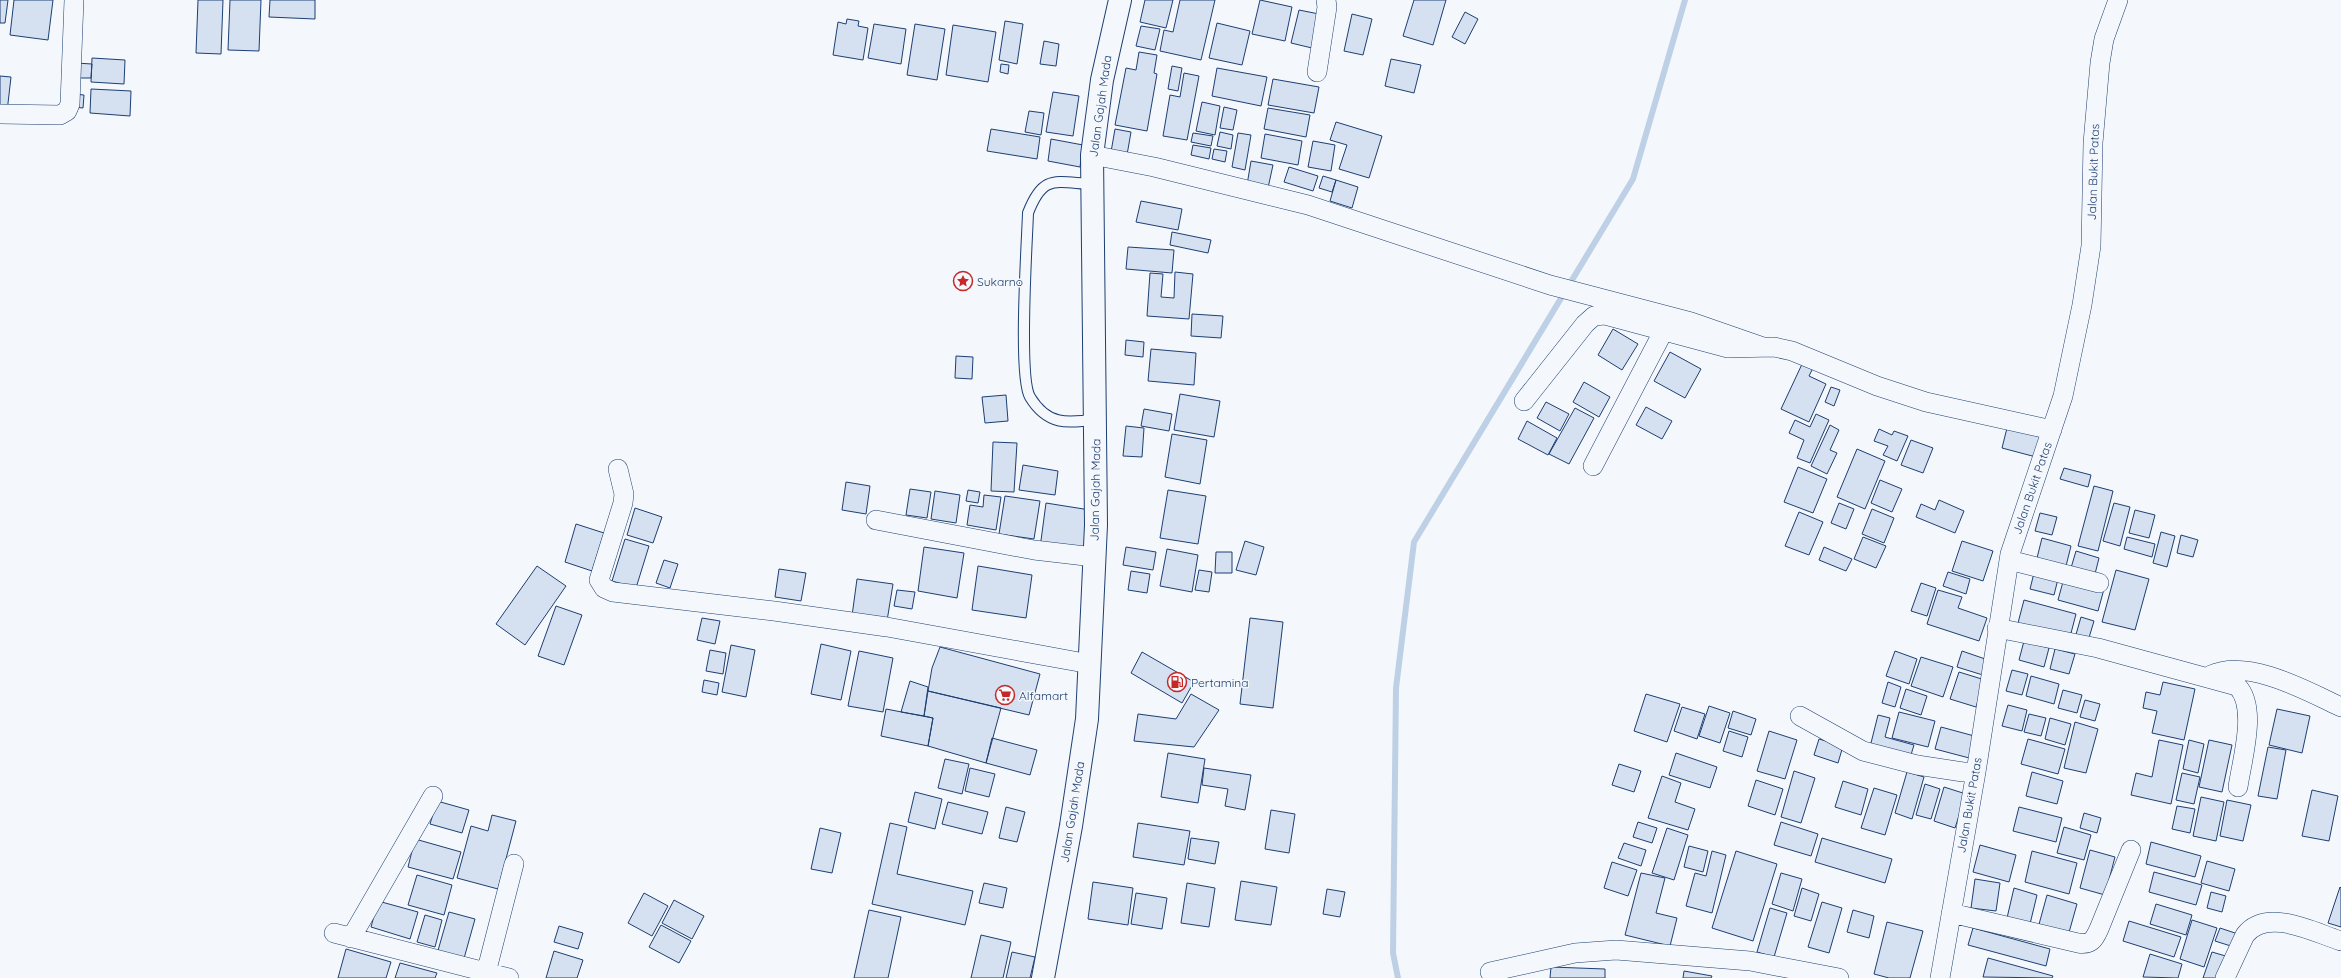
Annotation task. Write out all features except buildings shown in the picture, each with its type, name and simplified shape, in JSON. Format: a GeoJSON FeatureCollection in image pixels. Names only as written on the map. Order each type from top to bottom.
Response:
{"type":"FeatureCollection","features":[{"type":"Feature","properties":{"kind":"highway","name":"Jalan Gajah Mada"},"geometry":{"type":"LineString","coordinates":[[1043,978],[1087,719],[1094,557],[1096,419],[1091,184],[1092,155],[1102,80],[1120,0]]}},
{"type":"Feature","properties":{"kind":"street"},"geometry":{"type":"LineString","coordinates":[[0,114],[60,115],[66,111],[70,104],[74,0]]}},
{"type":"Feature","properties":{"kind":"street"},"geometry":{"type":"LineString","coordinates":[[1317,72],[1328,7],[1326,0]]}},
{"type":"Feature","properties":{"kind":"street","name":"Jalan Bukit Patas"},"geometry":{"type":"LineString","coordinates":[[1940,978],[1976,772],[1997,628],[2009,560],[2017,527],[2063,396],[2082,305],[2091,246],[2093,144],[2100,63],[2104,39],[2118,0]]}},
{"type":"Feature","properties":{"kind":"street"},"geometry":{"type":"LineString","coordinates":[[1092,155],[1154,167],[1308,204],[1572,292],[1691,322],[1763,347]]}},
{"type":"Feature","properties":{"kind":"street"},"geometry":{"type":"LineString","coordinates":[[1524,401],[1564,348],[1594,316],[1611,316],[1728,348],[1763,347],[1792,351],[1877,386],[1926,402],[2052,430]]}},
{"type":"Feature","properties":{"kind":"street"},"geometry":{"type":"LineString","coordinates":[[1593,466],[1664,330]]}},
{"type":"Feature","properties":{"kind":"street"},"geometry":{"type":"LineString","coordinates":[[618,469],[624,494],[623,503],[599,580],[604,588],[613,592],[774,611],[887,627],[1090,664]]}},
{"type":"Feature","properties":{"kind":"street"},"geometry":{"type":"LineString","coordinates":[[876,520],[1034,550],[1094,557]]}},
{"type":"Feature","properties":{"kind":"street"},"geometry":{"type":"LineString","coordinates":[[2009,560],[2099,583]]}},
{"type":"Feature","properties":{"kind":"street"},"geometry":{"type":"LineString","coordinates":[[1997,628],[2098,648],[2232,683],[2242,690],[2246,698],[2248,718],[2238,787]]}},
{"type":"Feature","properties":{"kind":"street"},"geometry":{"type":"LineString","coordinates":[[2208,676],[2221,670],[2252,673],[2286,682],[2341,707]]}},
{"type":"Feature","properties":{"kind":"street"},"geometry":{"type":"LineString","coordinates":[[1800,716],[1863,751],[1917,765],[1963,772],[1976,772]]}},
{"type":"Feature","properties":{"kind":"street"},"geometry":{"type":"LineString","coordinates":[[433,796],[342,935],[509,978]]}},
{"type":"Feature","properties":{"kind":"street"},"geometry":{"type":"LineString","coordinates":[[1951,913],[2078,943],[2088,944],[2094,940],[2131,850]]}},
{"type":"Feature","properties":{"kind":"street"},"geometry":{"type":"LineString","coordinates":[[486,972],[514,864]]}},
{"type":"Feature","properties":{"kind":"street"},"geometry":{"type":"LineString","coordinates":[[2225,978],[2245,935],[2250,929],[2265,921],[2278,922],[2341,941]]}},
{"type":"Feature","properties":{"kind":"street"},"geometry":{"type":"LineString","coordinates":[[1490,972],[1575,953],[1621,950],[1750,961],[1839,978]]}},
{"type":"Feature","properties":{"kind":"lane"},"geometry":{"type":"LineString","coordinates":[[1091,184],[1060,182],[1047,184],[1035,194],[1028,213],[1024,361],[1029,396],[1047,416],[1058,422],[1072,423],[1096,419]]}},
{"type":"Feature","properties":{"kind":"waterway"},"geometry":{"type":"LineString","coordinates":[[1398,978],[1393,953],[1396,688],[1414,542],[1633,179],[1685,0]]}},
{"type":"Feature","properties":{"kind":"place","name":"Sukarno"},"geometry":{"type":"Point","coordinates":[963,281]}},
{"type":"Feature","properties":{"kind":"place","name":"Pertamina"},"geometry":{"type":"Point","coordinates":[1177,682]}},
{"type":"Feature","properties":{"kind":"place","name":"Alfamart"},"geometry":{"type":"Point","coordinates":[1005,695]}}]}
